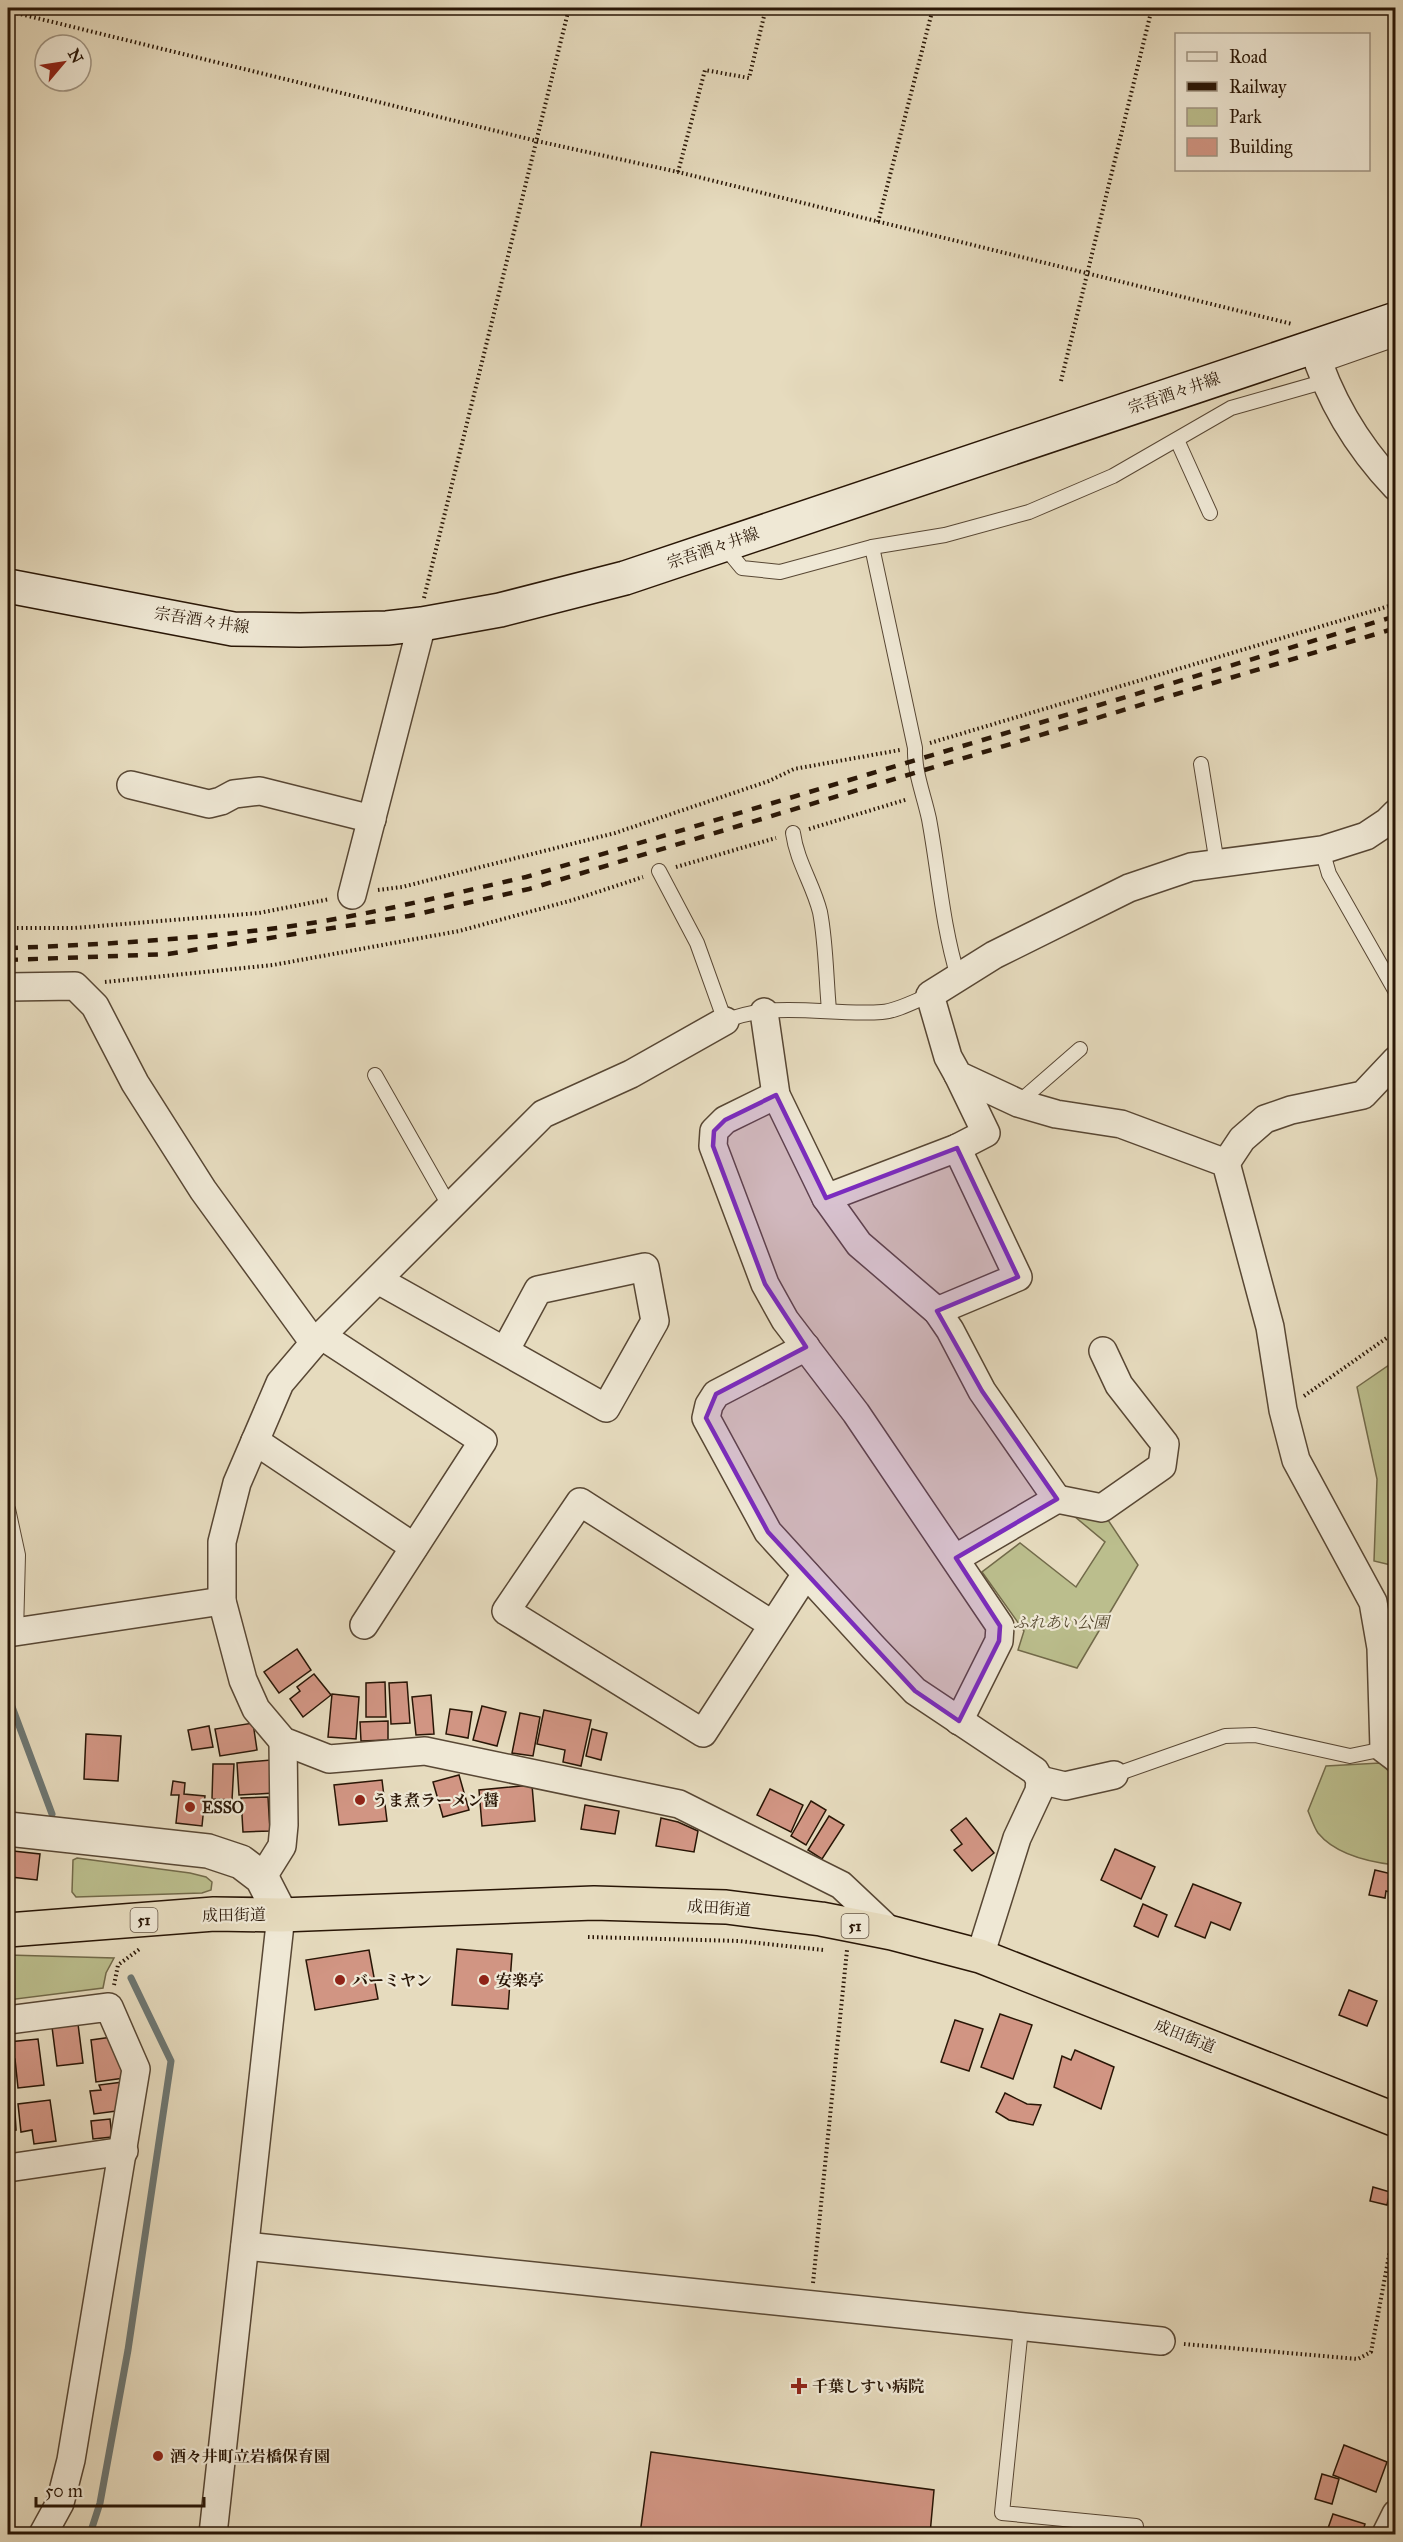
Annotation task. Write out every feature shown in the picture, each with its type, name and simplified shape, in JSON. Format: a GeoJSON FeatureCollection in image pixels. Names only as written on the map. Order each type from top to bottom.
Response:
{"type":"FeatureCollection","features":[{"type":"Feature","properties":{"kind":"highway","name":"成田街道"},"geometry":{"type":"LineString","coordinates":[[8,1930],[214,1914],[281,1915],[594,1903],[726,1907],[821,1919],[852,1944],[892,1933],[980,1956],[1395,2120]]}},
{"type":"Feature","properties":{"kind":"main road","name":"宗吾酒々井線"},"geometry":{"type":"LineString","coordinates":[[8,586],[232,629],[387,628],[500,610],[625,578],[1310,346],[1395,320]]}},
{"type":"Feature","properties":{"kind":"main road"},"geometry":{"type":"LineString","coordinates":[[8,1829],[208,1851],[241,1862],[262,1878],[281,1915]]}},
{"type":"Feature","properties":{"kind":"street"},"geometry":{"type":"LineString","coordinates":[[1310,346],[1349,427],[1369,459],[1395,487]]}},
{"type":"Feature","properties":{"kind":"street"},"geometry":{"type":"LineString","coordinates":[[352,895],[422,624]]}},
{"type":"Feature","properties":{"kind":"street"},"geometry":{"type":"LineString","coordinates":[[132,785],[209,804],[234,794],[260,791],[372,819]]}},
{"type":"Feature","properties":{"kind":"street"},"geometry":{"type":"LineString","coordinates":[[826,1198],[957,1148],[986,1133],[948,1057],[930,995],[994,955],[1129,888],[1191,867],[1322,850],[1366,836],[1387,822],[1395,813]]}},
{"type":"Feature","properties":{"kind":"street"},"geometry":{"type":"LineString","coordinates":[[8,987],[75,986],[95,1006],[135,1083],[203,1190],[318,1339],[483,1441],[364,1624]]}},
{"type":"Feature","properties":{"kind":"street"},"geometry":{"type":"LineString","coordinates":[[764,1012],[776,1095],[826,1198],[859,1244],[937,1311],[950,1330],[982,1391],[1056,1499]]}},
{"type":"Feature","properties":{"kind":"street"},"geometry":{"type":"LineString","coordinates":[[725,1021],[632,1074],[543,1114],[318,1339],[280,1383],[237,1483],[222,1542],[222,1601],[243,1680],[256,1709],[283,1741],[329,1759],[425,1751],[679,1804],[841,1885],[892,1933]]}},
{"type":"Feature","properties":{"kind":"street"},"geometry":{"type":"LineString","coordinates":[[1390,1753],[1381,1648],[1373,1602],[1296,1460],[1283,1410],[1270,1327],[1226,1163],[1242,1139],[1265,1119],[1291,1110],[1363,1095],[1395,1060]]}},
{"type":"Feature","properties":{"kind":"street"},"geometry":{"type":"LineString","coordinates":[[958,1075],[1018,1103],[1056,1114],[1121,1125],[1226,1163]]}},
{"type":"Feature","properties":{"kind":"street"},"geometry":{"type":"LineString","coordinates":[[776,1095],[725,1120],[714,1131],[713,1146],[765,1284],[785,1320],[856,1413],[1000,1626],[999,1641],[959,1721]]}},
{"type":"Feature","properties":{"kind":"street"},"geometry":{"type":"LineString","coordinates":[[937,1311],[1018,1276],[957,1148]]}},
{"type":"Feature","properties":{"kind":"street"},"geometry":{"type":"LineString","coordinates":[[378,1280],[606,1408],[655,1322],[645,1267],[538,1290],[505,1351]]}},
{"type":"Feature","properties":{"kind":"street"},"geometry":{"type":"LineString","coordinates":[[806,1347],[716,1394],[709,1405],[706,1418],[768,1532],[806,1574],[915,1691],[1035,1772],[1040,1780],[1039,1791],[1017,1838],[980,1956]]}},
{"type":"Feature","properties":{"kind":"street"},"geometry":{"type":"LineString","coordinates":[[956,1558],[1056,1499],[1102,1508],[1162,1466],[1165,1444],[1119,1385],[1103,1351]]}},
{"type":"Feature","properties":{"kind":"street"},"geometry":{"type":"LineString","coordinates":[[255,1441],[414,1547]]}},
{"type":"Feature","properties":{"kind":"street"},"geometry":{"type":"LineString","coordinates":[[773,1625],[580,1502],[506,1611],[703,1733],[773,1625],[806,1574]]}},
{"type":"Feature","properties":{"kind":"street"},"geometry":{"type":"LineString","coordinates":[[12,1633],[222,1601]]}},
{"type":"Feature","properties":{"kind":"street"},"geometry":{"type":"LineString","coordinates":[[262,1878],[282,1846],[284,1826],[283,1741]]}},
{"type":"Feature","properties":{"kind":"street"},"geometry":{"type":"LineString","coordinates":[[1040,1780],[1065,1786],[1114,1775]]}},
{"type":"Feature","properties":{"kind":"street"},"geometry":{"type":"LineString","coordinates":[[213,2535],[281,1915]]}},
{"type":"Feature","properties":{"kind":"street"},"geometry":{"type":"LineString","coordinates":[[8,2020],[109,2007],[136,2069],[71,2460],[60,2503],[43,2535]]}},
{"type":"Feature","properties":{"kind":"street"},"geometry":{"type":"LineString","coordinates":[[8,2168],[124,2151]]}},
{"type":"Feature","properties":{"kind":"street"},"geometry":{"type":"LineString","coordinates":[[245,2246],[1161,2341]]}},
{"type":"Feature","properties":{"kind":"street"},"geometry":{"type":"LineString","coordinates":[[1386,2535],[1395,2514]]}},
{"type":"Feature","properties":{"kind":"lane"},"geometry":{"type":"LineString","coordinates":[[723,544],[742,568],[780,572],[872,547],[945,536],[1029,512],[1113,476],[1231,408],[1319,383],[1310,346],[1395,339]]}},
{"type":"Feature","properties":{"kind":"lane"},"geometry":{"type":"LineString","coordinates":[[1177,440],[1210,513]]}},
{"type":"Feature","properties":{"kind":"lane"},"geometry":{"type":"LineString","coordinates":[[872,547],[915,747],[915,761],[923,795],[943,919],[958,977]]}},
{"type":"Feature","properties":{"kind":"lane"},"geometry":{"type":"LineString","coordinates":[[1201,764],[1217,864]]}},
{"type":"Feature","properties":{"kind":"lane"},"geometry":{"type":"LineString","coordinates":[[793,833],[796,854],[816,896],[820,915],[829,1010]]}},
{"type":"Feature","properties":{"kind":"lane"},"geometry":{"type":"LineString","coordinates":[[1322,850],[1329,874],[1395,992]]}},
{"type":"Feature","properties":{"kind":"lane"},"geometry":{"type":"LineString","coordinates":[[659,871],[697,943],[725,1021],[745,1013],[829,1010],[883,1012],[930,995]]}},
{"type":"Feature","properties":{"kind":"lane"},"geometry":{"type":"LineString","coordinates":[[1018,1103],[1080,1049]]}},
{"type":"Feature","properties":{"kind":"lane"},"geometry":{"type":"LineString","coordinates":[[375,1075],[450,1207]]}},
{"type":"Feature","properties":{"kind":"lane"},"geometry":{"type":"LineString","coordinates":[[8,1509],[18,1555],[12,1633]]}},
{"type":"Feature","properties":{"kind":"lane"},"geometry":{"type":"LineString","coordinates":[[1114,1775],[1225,1736],[1255,1735],[1350,1756],[1390,1753]]}},
{"type":"Feature","properties":{"kind":"lane"},"geometry":{"type":"LineString","coordinates":[[1020,2328],[1002,2513],[1136,2526],[1136,2535]]}},
{"type":"Feature","properties":{"kind":"path"},"geometry":{"type":"LineString","coordinates":[[422,624],[424,592],[569,8]]}},
{"type":"Feature","properties":{"kind":"path"},"geometry":{"type":"LineString","coordinates":[[678,172],[705,70],[749,78],[766,8]]}},
{"type":"Feature","properties":{"kind":"path"},"geometry":{"type":"LineString","coordinates":[[878,222],[933,8]]}},
{"type":"Feature","properties":{"kind":"path"},"geometry":{"type":"LineString","coordinates":[[1060,381],[1152,8]]}},
{"type":"Feature","properties":{"kind":"path"},"geometry":{"type":"LineString","coordinates":[[8,11],[537,141],[678,172],[1087,274],[1310,346]]}},
{"type":"Feature","properties":{"kind":"path"},"geometry":{"type":"LineString","coordinates":[[8,928],[74,928],[259,913],[402,887],[615,833],[769,781],[794,769],[915,747],[1395,604]]}},
{"type":"Feature","properties":{"kind":"path"},"geometry":{"type":"LineString","coordinates":[[75,986],[273,965],[459,931],[573,900],[659,871],[923,795]]}},
{"type":"Feature","properties":{"kind":"path"},"geometry":{"type":"LineString","coordinates":[[1283,1410],[1388,1336],[1395,1335]]}},
{"type":"Feature","properties":{"kind":"path"},"geometry":{"type":"LineString","coordinates":[[588,1937],[852,1944],[811,2305]]}},
{"type":"Feature","properties":{"kind":"path"},"geometry":{"type":"LineString","coordinates":[[109,2007],[118,1965],[142,1947]]}},
{"type":"Feature","properties":{"kind":"path"},"geometry":{"type":"LineString","coordinates":[[1161,2341],[1358,2359],[1371,2352],[1395,2218]]}},
{"type":"Feature","properties":{"kind":"highlighted area"},"geometry":{"type":"Polygon","coordinates":[[[776,1095],[826,1198],[957,1148],[1018,1277],[937,1311],[982,1391],[1057,1499],[956,1558],[1000,1626],[999,1641],[959,1721],[915,1691],[768,1532],[706,1418],[716,1394],[806,1347],[765,1284],[713,1146],[714,1131],[725,1120],[776,1095]]]}},
{"type":"Feature","properties":{"kind":"green space"},"geometry":{"type":"Polygon","coordinates":[[[1395,1361],[1395,1566],[1374,1561],[1377,1479],[1357,1387],[1395,1361]]]}},
{"type":"Feature","properties":{"kind":"green space","name":"ふれあい公園"},"geometry":{"type":"Polygon","coordinates":[[[1074,1516],[1108,1520],[1138,1565],[1077,1668],[1018,1650],[1024,1631],[982,1572],[1020,1543],[1076,1587],[1105,1542],[1074,1516]]]}},
{"type":"Feature","properties":{"kind":"green space"},"geometry":{"type":"Polygon","coordinates":[[[1380,1763],[1395,1777],[1395,1865],[1364,1859],[1334,1847],[1318,1833],[1308,1811],[1326,1766],[1380,1763]]]}},
{"type":"Feature","properties":{"kind":"green space"},"geometry":{"type":"Polygon","coordinates":[[[77,1858],[190,1873],[206,1877],[212,1882],[211,1890],[202,1893],[76,1897],[72,1892],[73,1860],[77,1858]]]}},
{"type":"Feature","properties":{"kind":"green space"},"geometry":{"type":"Polygon","coordinates":[[[8,1955],[114,1958],[106,1973],[103,1988],[8,2000],[8,1955]]]}},
{"type":"Feature","properties":{"kind":"building"},"geometry":{"type":"Polygon","coordinates":[[[297,1649],[311,1670],[279,1693],[264,1672],[297,1649]]]}},
{"type":"Feature","properties":{"kind":"building"},"geometry":{"type":"Polygon","coordinates":[[[314,1674],[331,1695],[303,1717],[290,1699],[300,1691],[297,1687],[314,1674]]]}},
{"type":"Feature","properties":{"kind":"building"},"geometry":{"type":"Polygon","coordinates":[[[385,1682],[386,1717],[366,1717],[366,1683],[385,1682]]]}},
{"type":"Feature","properties":{"kind":"building"},"geometry":{"type":"Polygon","coordinates":[[[407,1682],[410,1723],[391,1724],[389,1683],[407,1682]]]}},
{"type":"Feature","properties":{"kind":"building"},"geometry":{"type":"Polygon","coordinates":[[[332,1694],[359,1697],[356,1739],[328,1737],[332,1694]]]}},
{"type":"Feature","properties":{"kind":"building"},"geometry":{"type":"Polygon","coordinates":[[[431,1695],[434,1734],[416,1735],[412,1697],[431,1695]]]}},
{"type":"Feature","properties":{"kind":"building"},"geometry":{"type":"Polygon","coordinates":[[[482,1706],[506,1712],[497,1746],[473,1740],[482,1706]]]}},
{"type":"Feature","properties":{"kind":"building"},"geometry":{"type":"Polygon","coordinates":[[[450,1709],[472,1712],[468,1738],[446,1734],[450,1709]]]}},
{"type":"Feature","properties":{"kind":"building"},"geometry":{"type":"Polygon","coordinates":[[[544,1710],[591,1720],[581,1766],[563,1762],[565,1750],[537,1744],[544,1710]]]}},
{"type":"Feature","properties":{"kind":"building"},"geometry":{"type":"Polygon","coordinates":[[[520,1713],[540,1717],[533,1756],[512,1753],[520,1713]]]}},
{"type":"Feature","properties":{"kind":"building"},"geometry":{"type":"Polygon","coordinates":[[[388,1721],[388,1740],[361,1741],[360,1722],[388,1721]]]}},
{"type":"Feature","properties":{"kind":"building"},"geometry":{"type":"Polygon","coordinates":[[[253,1723],[257,1750],[220,1756],[215,1729],[253,1723]]]}},
{"type":"Feature","properties":{"kind":"building"},"geometry":{"type":"Polygon","coordinates":[[[209,1726],[213,1747],[192,1750],[188,1730],[209,1726]]]}},
{"type":"Feature","properties":{"kind":"building"},"geometry":{"type":"Polygon","coordinates":[[[592,1729],[607,1733],[601,1760],[586,1756],[592,1729]]]}},
{"type":"Feature","properties":{"kind":"building"},"geometry":{"type":"Polygon","coordinates":[[[86,1734],[121,1736],[118,1781],[84,1779],[86,1734]]]}},
{"type":"Feature","properties":{"kind":"building"},"geometry":{"type":"Polygon","coordinates":[[[271,1760],[274,1793],[239,1795],[237,1763],[271,1760]]]}},
{"type":"Feature","properties":{"kind":"building"},"geometry":{"type":"Polygon","coordinates":[[[213,1764],[234,1764],[232,1800],[212,1799],[213,1764]]]}},
{"type":"Feature","properties":{"kind":"building"},"geometry":{"type":"Polygon","coordinates":[[[459,1775],[469,1810],[443,1817],[433,1782],[459,1775]]]}},
{"type":"Feature","properties":{"kind":"building"},"geometry":{"type":"Polygon","coordinates":[[[382,1780],[387,1821],[339,1825],[334,1785],[382,1780]]]}},
{"type":"Feature","properties":{"kind":"building"},"geometry":{"type":"Polygon","coordinates":[[[173,1781],[185,1783],[184,1794],[205,1796],[202,1826],[176,1823],[179,1795],[171,1795],[173,1781]]]}},
{"type":"Feature","properties":{"kind":"building"},"geometry":{"type":"Polygon","coordinates":[[[532,1785],[535,1821],[482,1826],[479,1790],[532,1785]]]}},
{"type":"Feature","properties":{"kind":"building"},"geometry":{"type":"Polygon","coordinates":[[[770,1789],[803,1805],[791,1832],[757,1815],[770,1789]]]}},
{"type":"Feature","properties":{"kind":"building"},"geometry":{"type":"Polygon","coordinates":[[[268,1797],[270,1831],[243,1832],[241,1798],[268,1797]]]}},
{"type":"Feature","properties":{"kind":"building"},"geometry":{"type":"Polygon","coordinates":[[[811,1801],[826,1810],[806,1845],[791,1836],[811,1801]]]}},
{"type":"Feature","properties":{"kind":"building"},"geometry":{"type":"Polygon","coordinates":[[[585,1805],[619,1811],[615,1834],[581,1829],[585,1805]]]}},
{"type":"Feature","properties":{"kind":"building"},"geometry":{"type":"Polygon","coordinates":[[[829,1816],[844,1825],[822,1859],[808,1850],[829,1816]]]}},
{"type":"Feature","properties":{"kind":"building"},"geometry":{"type":"Polygon","coordinates":[[[661,1818],[678,1822],[698,1831],[694,1852],[656,1846],[661,1818]]]}},
{"type":"Feature","properties":{"kind":"building"},"geometry":{"type":"Polygon","coordinates":[[[966,1818],[994,1853],[972,1871],[954,1850],[962,1844],[951,1830],[966,1818]]]}},
{"type":"Feature","properties":{"kind":"building"},"geometry":{"type":"Polygon","coordinates":[[[1115,1849],[1155,1867],[1141,1899],[1101,1880],[1115,1849]]]}},
{"type":"Feature","properties":{"kind":"building"},"geometry":{"type":"Polygon","coordinates":[[[13,1851],[40,1854],[37,1880],[11,1877],[13,1851]]]}},
{"type":"Feature","properties":{"kind":"building"},"geometry":{"type":"Polygon","coordinates":[[[1375,1870],[1396,1875],[1396,1894],[1386,1891],[1385,1898],[1369,1895],[1375,1870]]]}},
{"type":"Feature","properties":{"kind":"building"},"geometry":{"type":"Polygon","coordinates":[[[1193,1884],[1241,1903],[1230,1930],[1211,1922],[1205,1938],[1175,1926],[1193,1884]]]}},
{"type":"Feature","properties":{"kind":"building"},"geometry":{"type":"Polygon","coordinates":[[[1143,1904],[1167,1915],[1158,1937],[1134,1926],[1143,1904]]]}},
{"type":"Feature","properties":{"kind":"building"},"geometry":{"type":"Polygon","coordinates":[[[457,1949],[512,1954],[508,2009],[452,2005],[457,1949]]]}},
{"type":"Feature","properties":{"kind":"building"},"geometry":{"type":"Polygon","coordinates":[[[369,1950],[378,1999],[315,2010],[306,1960],[369,1950]]]}},
{"type":"Feature","properties":{"kind":"building"},"geometry":{"type":"Polygon","coordinates":[[[1349,1990],[1377,2001],[1367,2026],[1339,2015],[1349,1990]]]}},
{"type":"Feature","properties":{"kind":"building"},"geometry":{"type":"Polygon","coordinates":[[[1000,2014],[1032,2025],[1013,2079],[981,2067],[1000,2014]]]}},
{"type":"Feature","properties":{"kind":"building"},"geometry":{"type":"Polygon","coordinates":[[[955,2020],[983,2029],[969,2071],[941,2062],[955,2020]]]}},
{"type":"Feature","properties":{"kind":"building"},"geometry":{"type":"Polygon","coordinates":[[[78,2024],[83,2063],[57,2066],[52,2027],[78,2024]]]}},
{"type":"Feature","properties":{"kind":"building"},"geometry":{"type":"Polygon","coordinates":[[[119,2036],[124,2078],[96,2082],[91,2040],[119,2036]]]}},
{"type":"Feature","properties":{"kind":"building"},"geometry":{"type":"Polygon","coordinates":[[[38,2039],[44,2085],[18,2088],[15,2059],[8,2060],[8,2042],[38,2039]]]}},
{"type":"Feature","properties":{"kind":"building"},"geometry":{"type":"Polygon","coordinates":[[[1075,2050],[1114,2067],[1101,2109],[1054,2087],[1062,2056],[1071,2060],[1075,2050]]]}},
{"type":"Feature","properties":{"kind":"building"},"geometry":{"type":"Polygon","coordinates":[[[131,2081],[124,2110],[94,2114],[90,2091],[101,2090],[99,2085],[131,2081]]]}},
{"type":"Feature","properties":{"kind":"building"},"geometry":{"type":"Polygon","coordinates":[[[1005,2093],[1027,2104],[1041,2105],[1033,2125],[1009,2120],[996,2112],[1005,2093]]]}},
{"type":"Feature","properties":{"kind":"building"},"geometry":{"type":"Polygon","coordinates":[[[8,2095],[14,2095],[16,2130],[8,2131],[8,2095]]]}},
{"type":"Feature","properties":{"kind":"building"},"geometry":{"type":"Polygon","coordinates":[[[50,2100],[56,2141],[34,2144],[32,2130],[21,2132],[18,2104],[50,2100]]]}},
{"type":"Feature","properties":{"kind":"building"},"geometry":{"type":"Polygon","coordinates":[[[110,2119],[112,2137],[93,2139],[91,2121],[110,2119]]]}},
{"type":"Feature","properties":{"kind":"building"},"geometry":{"type":"Polygon","coordinates":[[[1373,2187],[1390,2192],[1387,2205],[1370,2201],[1373,2187]]]}},
{"type":"Feature","properties":{"kind":"building"},"geometry":{"type":"Polygon","coordinates":[[[1344,2445],[1387,2462],[1376,2492],[1333,2475],[1344,2445]]]}},
{"type":"Feature","properties":{"kind":"building"},"geometry":{"type":"Polygon","coordinates":[[[651,2452],[934,2490],[930,2534],[640,2534],[651,2452]]]}},
{"type":"Feature","properties":{"kind":"building"},"geometry":{"type":"Polygon","coordinates":[[[1322,2474],[1339,2479],[1332,2504],[1315,2499],[1322,2474]]]}},
{"type":"Feature","properties":{"kind":"building"},"geometry":{"type":"Polygon","coordinates":[[[1333,2514],[1365,2524],[1362,2534],[1326,2534],[1333,2514]]]}},
{"type":"Feature","properties":{"kind":"waterway"},"geometry":{"type":"LineString","coordinates":[[8,1696],[52,1814]]}},
{"type":"Feature","properties":{"kind":"waterway"},"geometry":{"type":"LineString","coordinates":[[90,2534],[100,2503],[128,2350],[171,2061],[131,1978]]}},
{"type":"Feature","properties":{"kind":"railway"},"geometry":{"type":"LineString","coordinates":[[8,948],[146,941],[285,927],[376,911],[526,877],[1396,616]]}},
{"type":"Feature","properties":{"kind":"railway"},"geometry":{"type":"LineString","coordinates":[[8,960],[168,954],[409,916],[529,889],[1396,628]]}},
{"type":"Feature","properties":{"kind":"place","name":"うま煮ラーメン醤"},"geometry":{"type":"Point","coordinates":[360,1800]}},
{"type":"Feature","properties":{"kind":"place","name":"ESSO"},"geometry":{"type":"Point","coordinates":[190,1807]}},
{"type":"Feature","properties":{"kind":"place","name":"バーミヤン"},"geometry":{"type":"Point","coordinates":[340,1980]}},
{"type":"Feature","properties":{"kind":"place","name":"安楽亭"},"geometry":{"type":"Point","coordinates":[484,1980]}},
{"type":"Feature","properties":{"kind":"place","name":"千葉しすい病院"},"geometry":{"type":"Point","coordinates":[799,2386]}},
{"type":"Feature","properties":{"kind":"place","name":"酒々井町立岩橋保育園"},"geometry":{"type":"Point","coordinates":[158,2456]}}]}
